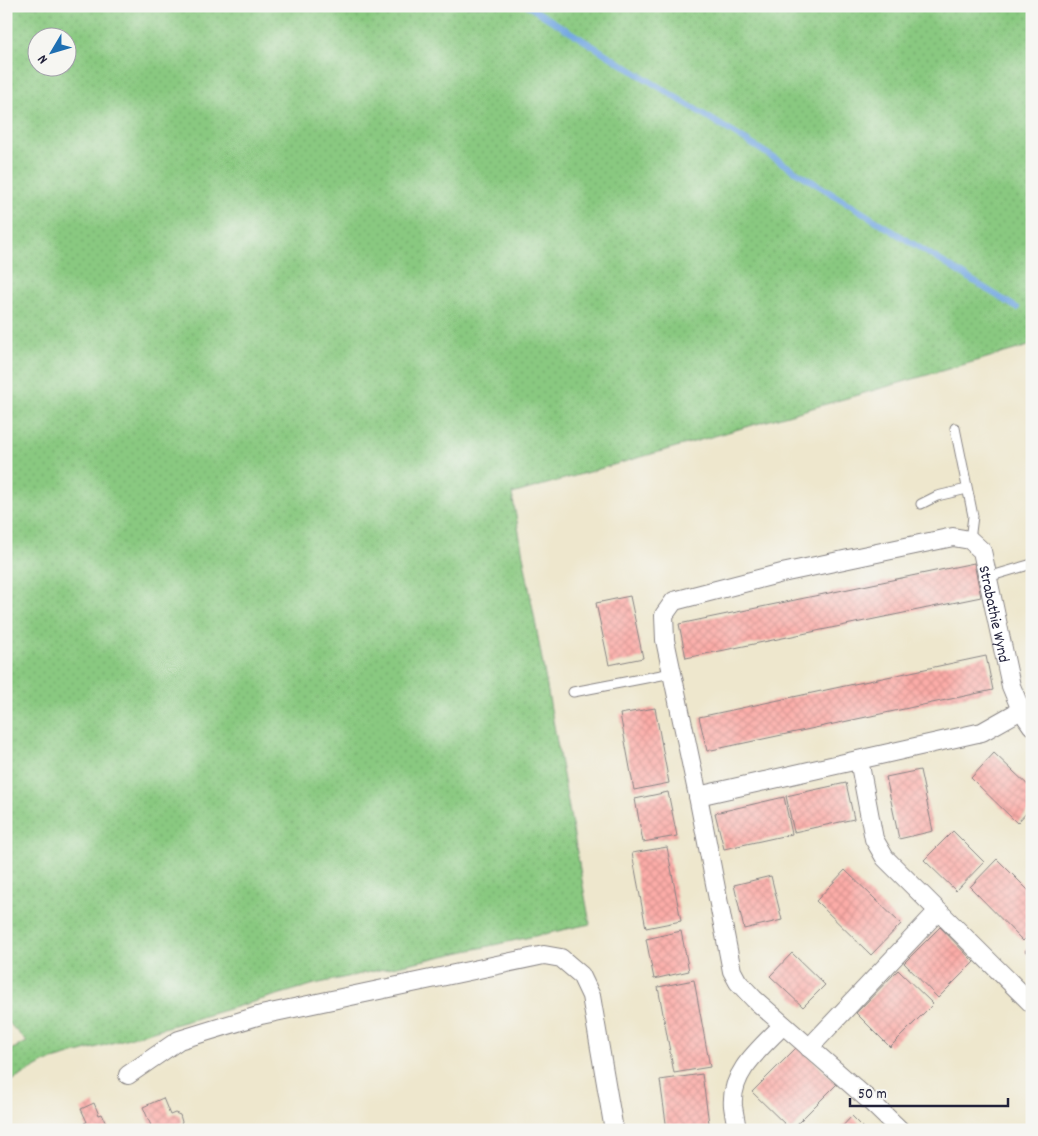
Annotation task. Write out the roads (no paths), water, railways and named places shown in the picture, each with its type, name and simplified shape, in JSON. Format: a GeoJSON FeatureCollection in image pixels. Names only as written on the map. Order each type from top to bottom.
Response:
{"type":"FeatureCollection","features":[{"type":"Feature","properties":{"kind":"street"},"geometry":{"type":"LineString","coordinates":[[900,1130],[870,1101],[783,1025],[738,982],[732,971],[665,640],[664,615],[674,601],[782,573],[953,537],[970,540]]}},
{"type":"Feature","properties":{"kind":"street","name":"Strabathie Wynd"},"geometry":{"type":"LineString","coordinates":[[970,540],[982,551],[1012,686],[1021,710],[1032,726]]}},
{"type":"Feature","properties":{"kind":"street"},"geometry":{"type":"LineString","coordinates":[[698,796],[982,732],[1021,710]]}},
{"type":"Feature","properties":{"kind":"street"},"geometry":{"type":"LineString","coordinates":[[859,760],[871,822],[878,848],[885,858],[1032,1004]]}},
{"type":"Feature","properties":{"kind":"street"},"geometry":{"type":"LineString","coordinates":[[809,1048],[938,911]]}},
{"type":"Feature","properties":{"kind":"street"},"geometry":{"type":"LineString","coordinates":[[128,1075],[179,1040],[261,1014],[544,955],[561,958],[581,975],[591,996],[614,1130]]}},
{"type":"Feature","properties":{"kind":"street"},"geometry":{"type":"LineString","coordinates":[[738,1130],[733,1106],[734,1089],[740,1074],[783,1025]]}},
{"type":"Feature","properties":{"kind":"lane"},"geometry":{"type":"LineString","coordinates":[[955,428],[973,516],[970,540]]}},
{"type":"Feature","properties":{"kind":"lane"},"geometry":{"type":"LineString","coordinates":[[921,504],[936,496],[967,489]]}},
{"type":"Feature","properties":{"kind":"lane"},"geometry":{"type":"LineString","coordinates":[[988,577],[1032,564]]}},
{"type":"Feature","properties":{"kind":"lane"},"geometry":{"type":"LineString","coordinates":[[573,692],[672,673]]}},
{"type":"Feature","properties":{"kind":"waterway"},"geometry":{"type":"LineString","coordinates":[[528,6],[1017,308]]}}]}
